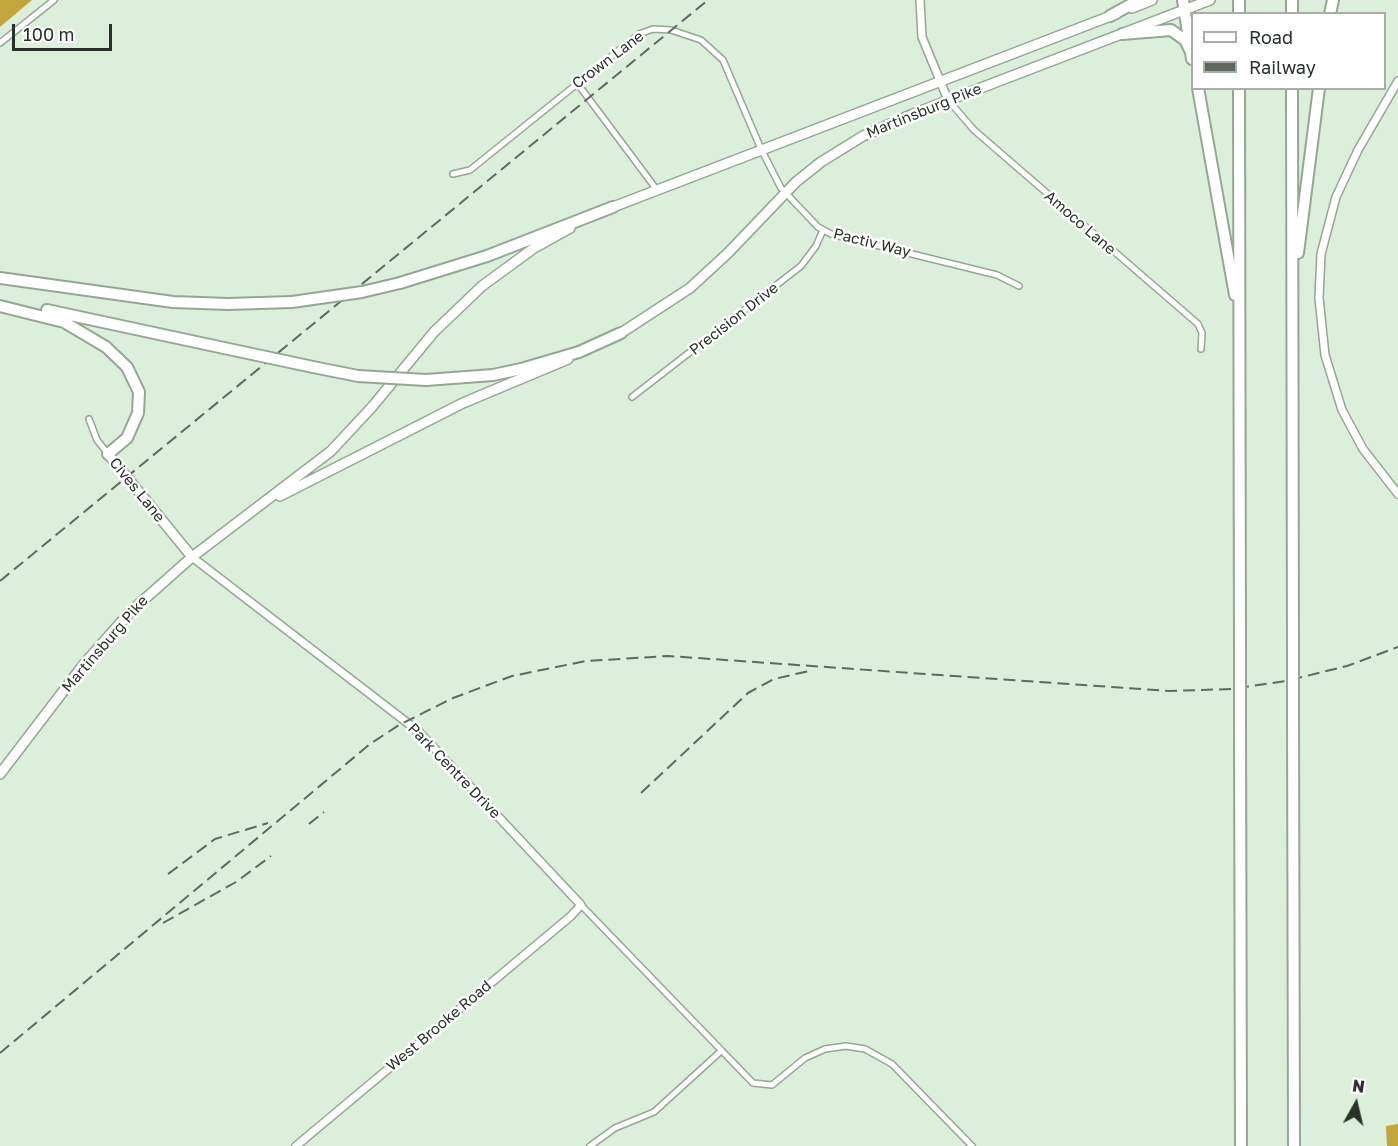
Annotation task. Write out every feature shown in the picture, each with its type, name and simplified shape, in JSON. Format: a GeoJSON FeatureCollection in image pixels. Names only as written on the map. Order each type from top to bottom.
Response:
{"type":"FeatureCollection","features":[{"type":"Feature","properties":{"kind":"highway"},"geometry":{"type":"LineString","coordinates":[[1110,16],[1139,0]]}},
{"type":"Feature","properties":{"kind":"highway"},"geometry":{"type":"LineString","coordinates":[[1183,5],[1191,49]]}},
{"type":"Feature","properties":{"kind":"highway"},"geometry":{"type":"LineString","coordinates":[[1122,34],[1171,30],[1185,40],[1191,53]]}},
{"type":"Feature","properties":{"kind":"highway"},"geometry":{"type":"LineString","coordinates":[[1198,90],[1240,322]]}},
{"type":"Feature","properties":{"kind":"highway"},"geometry":{"type":"LineString","coordinates":[[1239,90],[1241,1146]]}},
{"type":"Feature","properties":{"kind":"highway"},"geometry":{"type":"LineString","coordinates":[[1292,90],[1294,1146]]}},
{"type":"Feature","properties":{"kind":"highway"},"geometry":{"type":"LineString","coordinates":[[1293,319],[1299,244],[1319,90]]}},
{"type":"Feature","properties":{"kind":"highway"},"geometry":{"type":"LineString","coordinates":[[0,278],[173,302],[228,304],[292,302],[362,292],[400,283],[487,256],[613,207]]}},
{"type":"Feature","properties":{"kind":"highway"},"geometry":{"type":"LineString","coordinates":[[0,301],[358,376],[426,380],[493,375],[521,369],[579,352],[621,333]]}},
{"type":"Feature","properties":{"kind":"highway"},"geometry":{"type":"LineString","coordinates":[[0,306],[64,322],[99,342],[128,367],[136,382],[138,413],[127,438],[108,454]]}},
{"type":"Feature","properties":{"kind":"main road","name":"Martinsburg Pike"},"geometry":{"type":"LineString","coordinates":[[0,774],[106,638],[136,605],[192,557],[257,509],[346,436],[434,332],[482,286],[534,248],[613,207],[1152,0]]}},
{"type":"Feature","properties":{"kind":"main road","name":"Martinsburg Pike"},"geometry":{"type":"LineString","coordinates":[[257,509],[464,403],[597,348],[690,288],[728,253],[785,193],[821,162],[863,136],[948,100],[1122,34],[1183,5],[1210,0]]}},
{"type":"Feature","properties":{"kind":"main road","name":"Cives Lane"},"geometry":{"type":"LineString","coordinates":[[108,454],[192,557]]}},
{"type":"Feature","properties":{"kind":"street"},"geometry":{"type":"LineString","coordinates":[[0,44],[54,0]]}},
{"type":"Feature","properties":{"kind":"street"},"geometry":{"type":"LineString","coordinates":[[920,0],[922,37],[948,100]]}},
{"type":"Feature","properties":{"kind":"street","name":"Crown Lane"},"geometry":{"type":"LineString","coordinates":[[453,174],[470,170],[639,34],[660,29],[686,34],[709,46],[723,60],[760,149]]}},
{"type":"Feature","properties":{"kind":"street"},"geometry":{"type":"LineString","coordinates":[[1398,81],[1358,150],[1336,197],[1322,254],[1319,298],[1325,355],[1342,410],[1363,449],[1398,494]]}},
{"type":"Feature","properties":{"kind":"street"},"geometry":{"type":"LineString","coordinates":[[577,83],[657,190]]}},
{"type":"Feature","properties":{"kind":"street","name":"Amoco Lane"},"geometry":{"type":"LineString","coordinates":[[948,100],[974,130],[1198,324],[1202,333],[1201,349]]}},
{"type":"Feature","properties":{"kind":"street","name":"Pactiv Way"},"geometry":{"type":"LineString","coordinates":[[760,149],[785,193],[811,221],[823,230],[997,275],[1019,286]]}},
{"type":"Feature","properties":{"kind":"street","name":"Precision Drive"},"geometry":{"type":"LineString","coordinates":[[632,397],[801,266],[816,246],[823,230]]}},
{"type":"Feature","properties":{"kind":"street","name":"Cives Lane"},"geometry":{"type":"LineString","coordinates":[[89,419],[97,440],[108,454]]}},
{"type":"Feature","properties":{"kind":"street","name":"Park Centre Drive"},"geometry":{"type":"LineString","coordinates":[[192,557],[418,731],[748,1080],[765,1086],[778,1081],[805,1058],[825,1049],[846,1046],[874,1053],[892,1064],[972,1146]]}},
{"type":"Feature","properties":{"kind":"street","name":"West Brooke Road"},"geometry":{"type":"LineString","coordinates":[[296,1146],[571,916],[581,905]]}},
{"type":"Feature","properties":{"kind":"street"},"geometry":{"type":"LineString","coordinates":[[590,1146],[615,1128],[654,1112],[720,1052]]}},
{"type":"Feature","properties":{"kind":"shaded area"},"geometry":{"type":"Polygon","coordinates":[[[0,0],[32,0],[0,27],[0,0]]]}},
{"type":"Feature","properties":{"kind":"shaded area"},"geometry":{"type":"Polygon","coordinates":[[[1398,1124],[1398,1146],[1387,1146],[1386,1126],[1398,1124]]]}},
{"type":"Feature","properties":{"kind":"railway"},"geometry":{"type":"LineString","coordinates":[[0,581],[708,0]]}},
{"type":"Feature","properties":{"kind":"railway"},"geometry":{"type":"LineString","coordinates":[[0,1053],[370,744],[399,725],[453,698],[512,676],[586,661],[668,656],[1170,691],[1231,689],[1286,681],[1347,666],[1398,647]]}},
{"type":"Feature","properties":{"kind":"railway"},"geometry":{"type":"LineString","coordinates":[[641,793],[748,693],[774,679],[809,671]]}},
{"type":"Feature","properties":{"kind":"railway"},"geometry":{"type":"LineString","coordinates":[[309,824],[324,812]]}},
{"type":"Feature","properties":{"kind":"railway"},"geometry":{"type":"LineString","coordinates":[[168,874],[215,839],[268,823]]}},
{"type":"Feature","properties":{"kind":"railway"},"geometry":{"type":"LineString","coordinates":[[163,923],[236,882],[271,856]]}}]}
